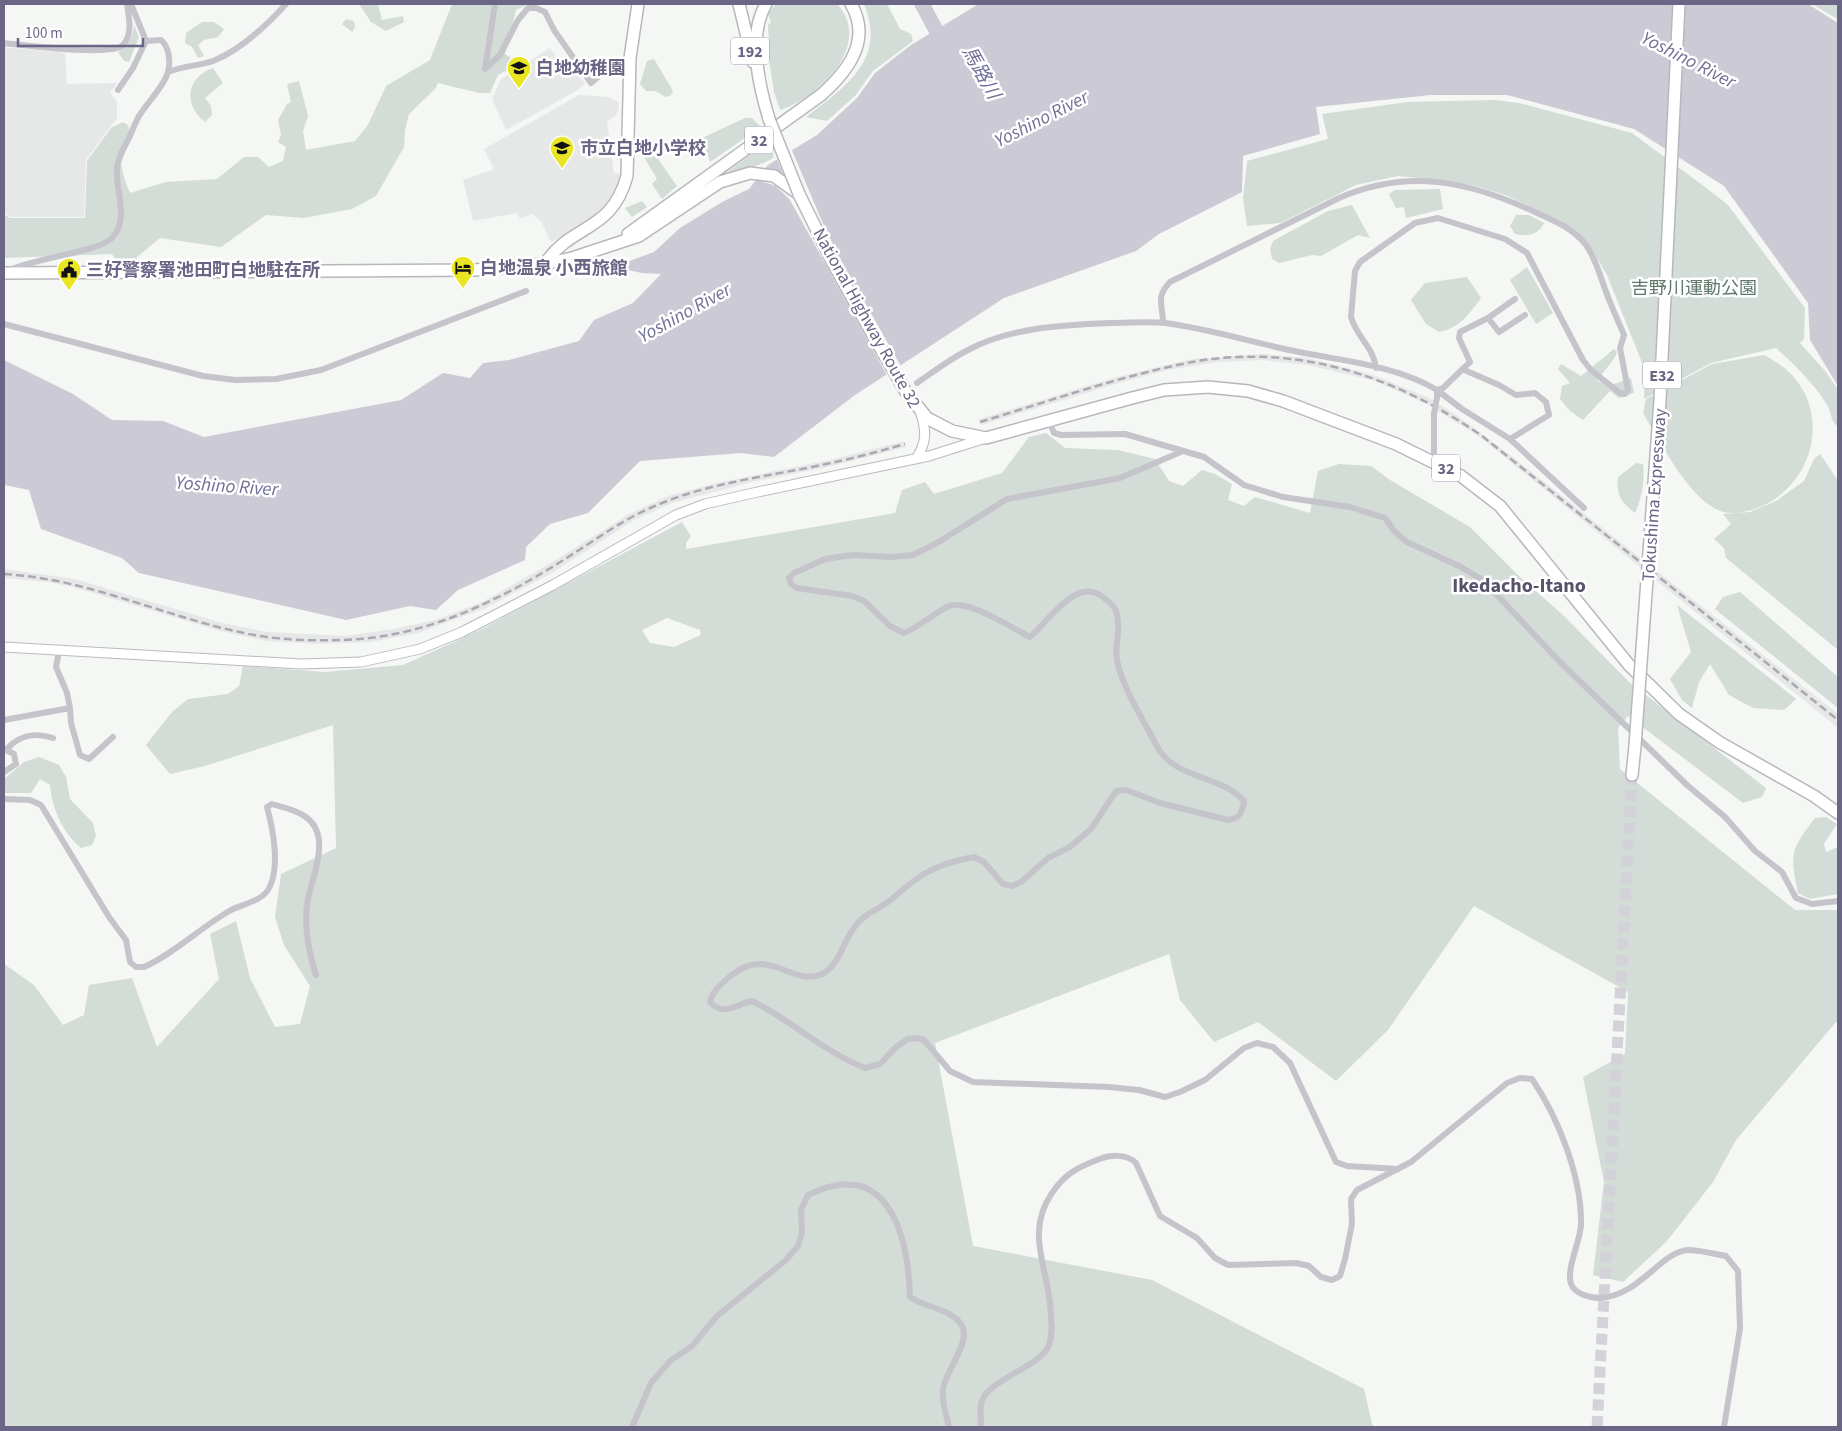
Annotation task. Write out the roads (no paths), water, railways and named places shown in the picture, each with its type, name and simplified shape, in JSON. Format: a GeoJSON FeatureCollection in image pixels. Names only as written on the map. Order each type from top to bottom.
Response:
{"type":"FeatureCollection","features":[{"type":"Feature","properties":{"kind":"highway"},"geometry":{"type":"LineString","coordinates":[[545,264],[551,254],[562,244],[606,215],[622,193],[627,176],[630,58],[638,4]]}},
{"type":"Feature","properties":{"kind":"highway","name":"192"},"geometry":{"type":"LineString","coordinates":[[739,4],[763,97]]}},
{"type":"Feature","properties":{"kind":"highway","name":"National Highway Route 32"},"geometry":{"type":"LineString","coordinates":[[766,4],[757,24],[758,58],[763,97],[769,119],[799,194],[845,284],[921,414],[942,426],[967,436],[986,438],[1164,390],[1208,387],[1248,390],[1283,401],[1396,444],[1434,461],[1477,488],[1500,506],[1629,665],[1679,714],[1719,742],[1814,796],[1838,813]]}},
{"type":"Feature","properties":{"kind":"highway","name":"National Highway Route 32"},"geometry":{"type":"LineString","coordinates":[[609,245],[697,185],[822,95],[837,81],[853,59],[858,46],[858,22],[851,4]]}},
{"type":"Feature","properties":{"kind":"highway","name":"Tokushima Expressway"},"geometry":{"type":"LineString","coordinates":[[1632,776],[1659,419],[1679,4]]}},
{"type":"Feature","properties":{"kind":"highway","name":"National Highway Route 32"},"geometry":{"type":"LineString","coordinates":[[5,273],[474,270],[545,264],[639,236],[720,182],[750,173],[766,174],[780,180],[799,194]]}},
{"type":"Feature","properties":{"kind":"street"},"geometry":{"type":"LineString","coordinates":[[129,4],[146,41]]}},
{"type":"Feature","properties":{"kind":"street"},"geometry":{"type":"LineString","coordinates":[[4,43],[86,51],[117,48],[124,44],[130,27],[129,4]]}},
{"type":"Feature","properties":{"kind":"street"},"geometry":{"type":"LineString","coordinates":[[168,72],[184,66],[212,62],[232,52],[270,22],[286,4]]}},
{"type":"Feature","properties":{"kind":"street"},"geometry":{"type":"LineString","coordinates":[[495,4],[484,69],[500,55],[518,20],[528,8],[545,12],[554,30],[591,83],[615,62],[630,58]]}},
{"type":"Feature","properties":{"kind":"street"},"geometry":{"type":"LineString","coordinates":[[5,273],[22,264],[91,248],[111,240],[118,230],[121,215],[117,169],[120,156],[139,117],[168,72],[169,57],[166,44],[161,40],[146,41]]}},
{"type":"Feature","properties":{"kind":"street"},"geometry":{"type":"LineString","coordinates":[[118,90],[133,68],[146,41]]}},
{"type":"Feature","properties":{"kind":"street"},"geometry":{"type":"LineString","coordinates":[[1163,322],[1160,304],[1162,290],[1170,282],[1339,198],[1365,187],[1401,180],[1461,185],[1502,198],[1545,216],[1570,230],[1584,243],[1593,258],[1624,335],[1620,348],[1628,390],[1625,394],[1620,393],[1598,377],[1583,360],[1527,253],[1505,239],[1438,218],[1415,223],[1360,262],[1355,271],[1352,324],[1374,356],[1376,368]]}},
{"type":"Feature","properties":{"kind":"street"},"geometry":{"type":"LineString","coordinates":[[4,324],[203,376],[235,380],[276,379],[321,370],[526,290]]}},
{"type":"Feature","properties":{"kind":"street"},"geometry":{"type":"LineString","coordinates":[[1434,461],[1434,414],[1437,393],[1470,362],[1459,338],[1460,332],[1488,318],[1515,299]]}},
{"type":"Feature","properties":{"kind":"street"},"geometry":{"type":"LineString","coordinates":[[1488,318],[1499,332],[1525,315]]}},
{"type":"Feature","properties":{"kind":"street"},"geometry":{"type":"LineString","coordinates":[[917,383],[968,349],[1018,332],[1070,325],[1163,322],[1242,337],[1298,352],[1342,359],[1427,384],[1437,393],[1510,439],[1584,508]]}},
{"type":"Feature","properties":{"kind":"street"},"geometry":{"type":"LineString","coordinates":[[1462,369],[1499,385],[1516,395],[1535,394],[1546,402],[1549,415],[1510,439]]}},
{"type":"Feature","properties":{"kind":"street"},"geometry":{"type":"LineString","coordinates":[[917,457],[925,443],[925,430],[921,414]]}},
{"type":"Feature","properties":{"kind":"street"},"geometry":{"type":"LineString","coordinates":[[1049,421],[1054,433],[1061,435],[1126,434],[1204,457],[1244,485],[1283,497],[1350,506],[1385,518],[1395,532],[1407,542],[1459,566],[1483,580],[1559,660],[1687,785],[1725,817],[1755,851],[1782,872],[1796,898],[1812,904],[1838,901]]}},
{"type":"Feature","properties":{"kind":"street"},"geometry":{"type":"LineString","coordinates":[[4,647],[301,664],[361,662],[420,648],[462,632],[553,585],[676,515],[715,502],[950,450],[986,438]]}},
{"type":"Feature","properties":{"kind":"street"},"geometry":{"type":"LineString","coordinates":[[1183,451],[1120,478],[1007,499],[937,543],[913,555],[893,557],[853,555],[826,559],[794,573],[789,578],[791,584],[797,588],[852,596],[864,601],[890,626],[904,633],[922,625],[947,607],[962,604],[1030,636],[1070,596],[1087,591],[1098,593],[1116,610],[1119,627],[1116,659],[1120,674],[1159,750],[1167,761],[1178,769],[1228,789],[1239,796],[1244,801],[1242,814],[1236,819],[1228,820],[1160,804],[1126,790],[1116,791],[1091,829],[1070,847],[1048,858],[1021,882],[1012,886],[1003,884],[984,862],[974,857],[936,868],[924,874],[883,905],[867,913],[853,928],[833,964],[820,975],[806,976],[773,966],[742,966],[721,984],[712,995],[710,1002],[716,1008],[724,1011],[752,1001],[776,1012],[827,1048],[865,1068],[880,1064],[896,1047],[908,1039],[924,1040],[950,1071],[973,1082],[1109,1087],[1139,1090],[1165,1097],[1205,1080],[1244,1048],[1257,1043],[1274,1047],[1290,1063],[1336,1162],[1347,1166],[1398,1168]]}},
{"type":"Feature","properties":{"kind":"street"},"geometry":{"type":"LineString","coordinates":[[59,651],[56,667],[67,693],[71,723],[80,755],[89,759],[113,737]]}},
{"type":"Feature","properties":{"kind":"street"},"geometry":{"type":"LineString","coordinates":[[4,720],[70,708]]}},
{"type":"Feature","properties":{"kind":"street"},"geometry":{"type":"LineString","coordinates":[[4,772],[16,764],[14,754],[5,750],[15,740],[29,735],[41,734],[53,738]]}},
{"type":"Feature","properties":{"kind":"street"},"geometry":{"type":"LineString","coordinates":[[4,799],[30,800],[41,806],[108,916],[126,940],[130,962],[136,966],[144,967],[231,910],[258,898],[268,890],[274,874],[274,846],[267,807],[272,804],[302,814],[316,832],[320,850],[306,917],[309,954],[316,974]]}},
{"type":"Feature","properties":{"kind":"street"},"geometry":{"type":"LineString","coordinates":[[981,1427],[981,1402],[990,1392],[1039,1357],[1048,1347],[1052,1335],[1051,1303],[1038,1237],[1038,1222],[1045,1203],[1063,1178],[1076,1168],[1101,1159],[1120,1156],[1130,1157],[1136,1163],[1160,1216],[1197,1238],[1215,1258],[1228,1265],[1296,1263],[1309,1266],[1322,1277],[1332,1280],[1340,1276],[1345,1259],[1352,1224],[1351,1199],[1356,1190],[1411,1162],[1507,1082],[1520,1078],[1532,1079],[1541,1093],[1570,1159],[1576,1181],[1581,1224],[1569,1276],[1572,1287],[1580,1294],[1597,1298],[1616,1296],[1637,1284],[1674,1254],[1688,1250],[1726,1256],[1738,1271],[1740,1328],[1724,1427]]}},
{"type":"Feature","properties":{"kind":"street"},"geometry":{"type":"LineString","coordinates":[[632,1427],[651,1383],[670,1361],[692,1346],[717,1316],[786,1260],[798,1246],[802,1232],[801,1210],[808,1195],[820,1189],[858,1184],[868,1188],[886,1206],[897,1221],[904,1242],[910,1297],[945,1312],[961,1324],[964,1331],[963,1343],[943,1388],[944,1407],[949,1427]]}},
{"type":"Feature","properties":{"kind":"water","name":"Yoshino River"},"geometry":{"type":"Polygon","coordinates":[[[1808,4],[1838,23],[1838,386],[1810,340],[1808,303],[1724,186],[1634,129],[1507,95],[1431,95],[1316,107],[1320,134],[1243,156],[1242,192],[1159,234],[1136,251],[1004,298],[855,395],[774,457],[741,453],[640,461],[588,513],[550,524],[526,547],[525,560],[458,590],[436,610],[410,606],[346,620],[139,573],[122,558],[41,529],[29,490],[4,485],[4,360],[73,394],[112,420],[163,421],[204,437],[401,400],[443,373],[470,378],[483,363],[509,360],[579,341],[594,320],[633,303],[661,274],[642,273],[613,267],[654,252],[680,228],[722,202],[749,189],[768,165],[817,135],[857,98],[875,73],[911,45],[977,5],[1808,4]]]}},
{"type":"Feature","properties":{"kind":"waterway","name":"馬路川"},"geometry":{"type":"LineString","coordinates":[[922,4],[946,49]]}},
{"type":"Feature","properties":{"kind":"tunnel"},"geometry":{"type":"LineString","coordinates":[[1597,1427],[1632,775]]}},
{"type":"Feature","properties":{"kind":"railway"},"geometry":{"type":"LineString","coordinates":[[980,422],[1138,374],[1192,362],[1231,357],[1270,357],[1307,361],[1344,369],[1380,381],[1415,396],[1482,436],[1838,720]]}},
{"type":"Feature","properties":{"kind":"railway"},"geometry":{"type":"LineString","coordinates":[[4,574],[35,577],[96,590],[214,626],[256,635],[281,639],[319,640],[374,637],[432,624],[487,603],[539,575],[632,517],[676,498],[719,485],[809,468],[905,444]]}},
{"type":"Feature","properties":{"kind":"place","name":"白地幼稚園"},"geometry":{"type":"Point","coordinates":[519,89]}},
{"type":"Feature","properties":{"kind":"place","name":"市立白地小学校"},"geometry":{"type":"Point","coordinates":[562,169]}},
{"type":"Feature","properties":{"kind":"place","name":"白地温泉 小西旅館"},"geometry":{"type":"Point","coordinates":[463,289]}},
{"type":"Feature","properties":{"kind":"place","name":"三好警察署池田町白地駐在所"},"geometry":{"type":"Point","coordinates":[69,291]}},
{"type":"Feature","properties":{"kind":"district","name":"Ikedacho-Itano"},"geometry":{"type":"Point","coordinates":[1519,585]}},
{"type":"Feature","properties":{"kind":"park label","name":"吉野川運動公園"},"geometry":{"type":"Point","coordinates":[1694,288]}}]}
